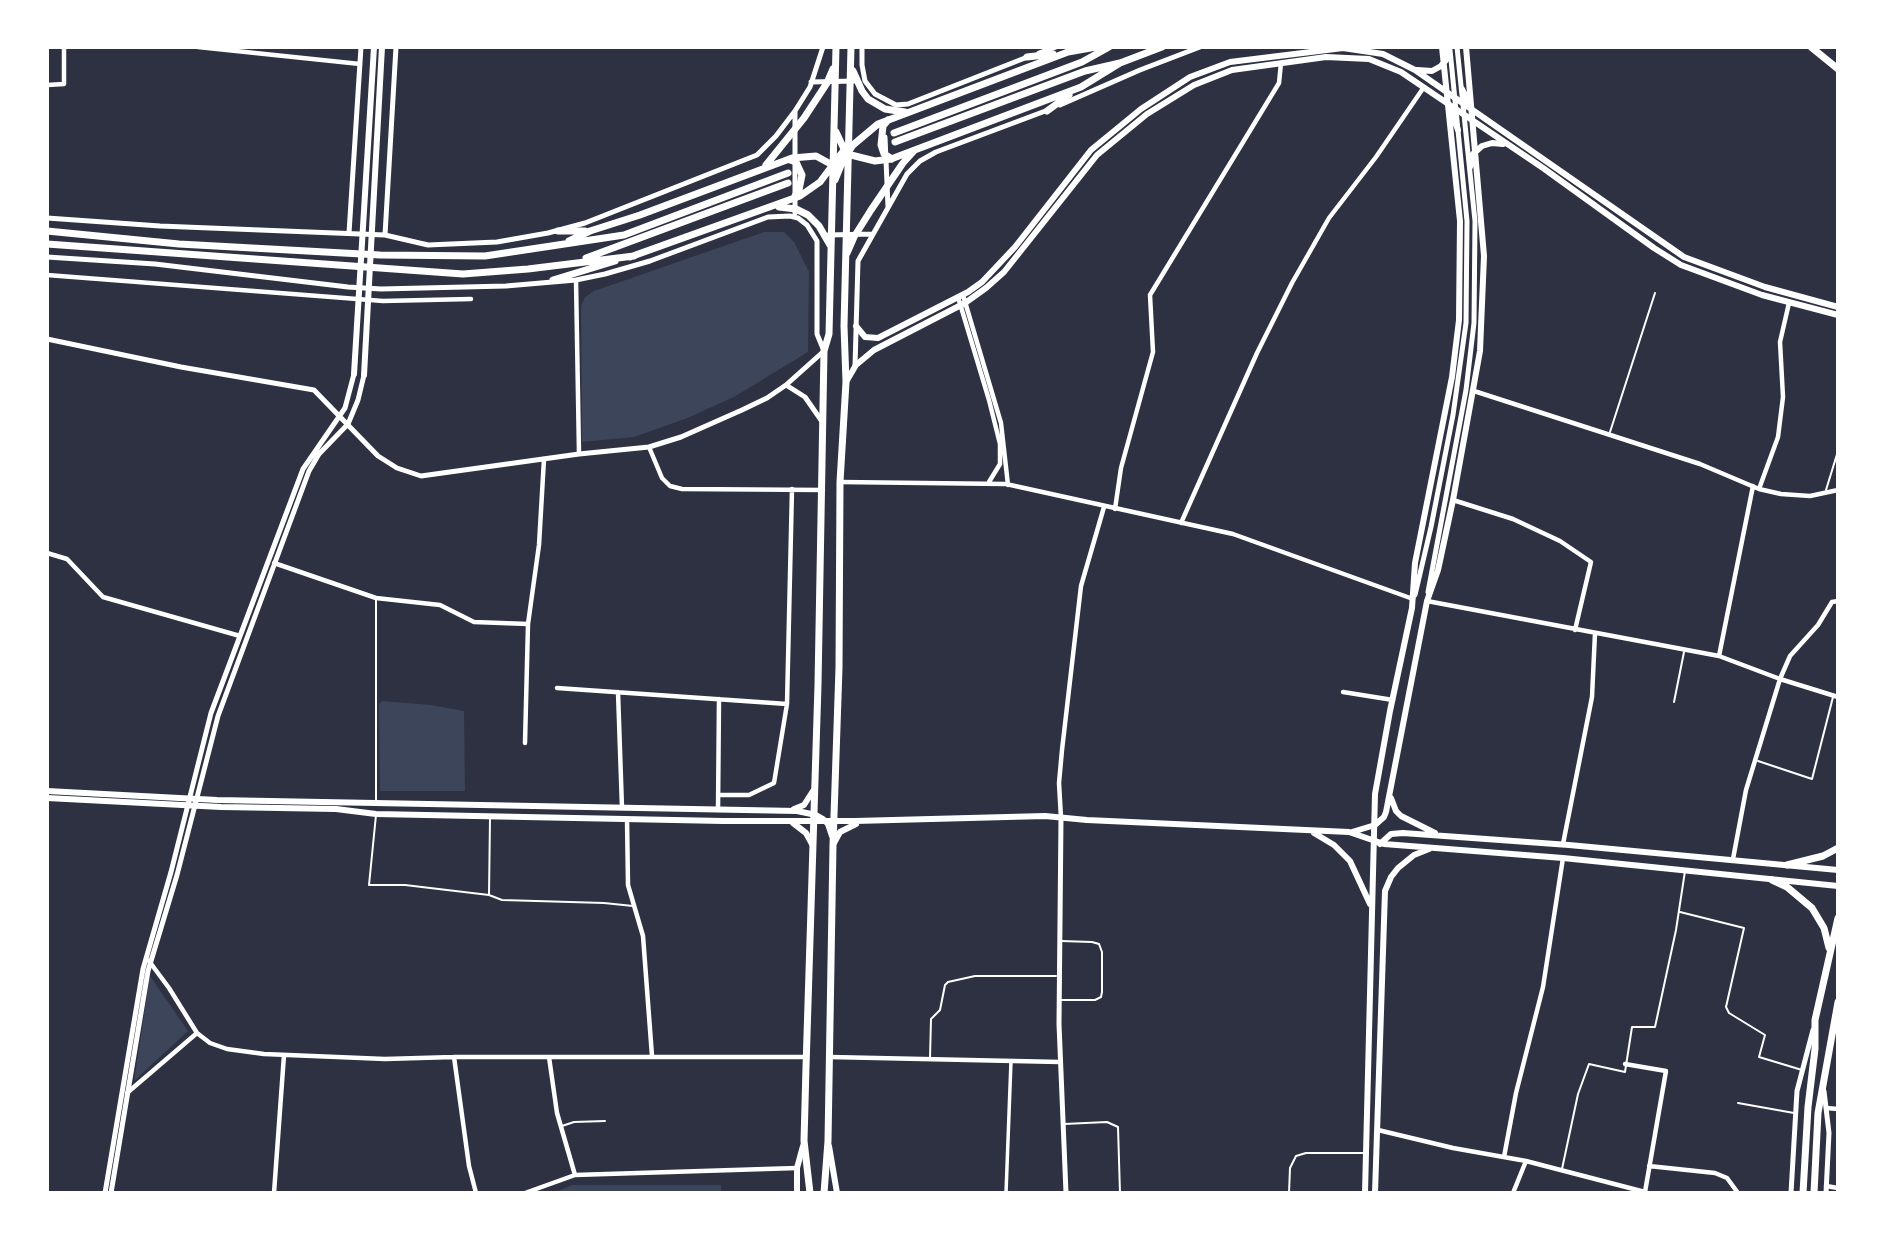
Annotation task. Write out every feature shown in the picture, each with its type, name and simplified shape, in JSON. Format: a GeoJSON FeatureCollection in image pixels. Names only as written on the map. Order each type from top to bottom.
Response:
{"type":"FeatureCollection","features":[{"type":"Feature","properties":{"kind":"main road"},"geometry":{"type":"LineString","coordinates":[[354,374],[373,47]]}},
{"type":"Feature","properties":{"kind":"main road"},"geometry":{"type":"LineString","coordinates":[[364,375],[382,47]]}},
{"type":"Feature","properties":{"kind":"main road"},"geometry":{"type":"LineString","coordinates":[[810,1190],[804,1140],[824,351],[829,334],[832,196],[836,167],[836,47]]}},
{"type":"Feature","properties":{"kind":"main road"},"geometry":{"type":"LineString","coordinates":[[824,1190],[828,1141],[839,668],[840,482],[846,382],[846,182],[851,47]]}},
{"type":"Feature","properties":{"kind":"main road"},"geometry":{"type":"LineString","coordinates":[[1027,57],[1096,47]]}},
{"type":"Feature","properties":{"kind":"main road"},"geometry":{"type":"LineString","coordinates":[[894,133],[1082,62],[1109,47]]}},
{"type":"Feature","properties":{"kind":"main road"},"geometry":{"type":"LineString","coordinates":[[895,142],[1085,71],[1120,63],[1162,47]]}},
{"type":"Feature","properties":{"kind":"main road"},"geometry":{"type":"LineString","coordinates":[[1364,1193],[1372,856],[1376,842],[1373,826],[1377,782],[1414,600],[1415,563],[1452,377],[1459,320],[1460,221],[1442,47]]}},
{"type":"Feature","properties":{"kind":"main road"},"geometry":{"type":"LineString","coordinates":[[1415,70],[1426,72],[1441,66],[1446,60],[1449,47]]}},
{"type":"Feature","properties":{"kind":"main road"},"geometry":{"type":"LineString","coordinates":[[47,792],[192,803],[376,803],[784,811],[825,821],[1030,815],[1309,831],[1349,832],[1373,826],[1384,817],[1390,793],[1427,601],[1438,570],[1453,500],[1474,391],[1482,324],[1484,256],[1466,47]]}},
{"type":"Feature","properties":{"kind":"main road"},"geometry":{"type":"LineString","coordinates":[[1811,47],[1838,69]]}},
{"type":"Feature","properties":{"kind":"main road"},"geometry":{"type":"LineString","coordinates":[[846,382],[861,360],[882,345],[962,300],[982,282],[998,267],[1091,150],[1141,108],[1190,77],[1230,62],[1343,48],[1383,54],[1415,70],[1685,257],[1765,287],[1838,307]]}},
{"type":"Feature","properties":{"kind":"main road"},"geometry":{"type":"LineString","coordinates":[[553,280],[634,256],[792,199],[813,187],[836,167],[865,133],[888,120],[1068,52]]}},
{"type":"Feature","properties":{"kind":"main road"},"geometry":{"type":"LineString","coordinates":[[856,326],[865,337],[878,338],[986,288],[1004,272],[1097,155],[1126,130],[1173,97],[1211,77],[1232,70],[1326,57],[1357,57],[1391,67],[1544,168],[1674,261],[1724,282],[1838,315]]}},
{"type":"Feature","properties":{"kind":"main road"},"geometry":{"type":"LineString","coordinates":[[757,172],[777,154],[804,118],[827,83],[836,62]]}},
{"type":"Feature","properties":{"kind":"main road"},"geometry":{"type":"LineString","coordinates":[[851,63],[858,83],[868,99],[884,109],[912,112]]}},
{"type":"Feature","properties":{"kind":"main road"},"geometry":{"type":"LineString","coordinates":[[1047,111],[1120,63]]}},
{"type":"Feature","properties":{"kind":"main road"},"geometry":{"type":"LineString","coordinates":[[834,126],[847,151],[865,160],[883,161],[1081,87]]}},
{"type":"Feature","properties":{"kind":"main road"},"geometry":{"type":"LineString","coordinates":[[1462,89],[1466,100],[1477,113]]}},
{"type":"Feature","properties":{"kind":"main road"},"geometry":{"type":"LineString","coordinates":[[1438,97],[1451,109],[1458,130]]}},
{"type":"Feature","properties":{"kind":"main road"},"geometry":{"type":"LineString","coordinates":[[888,120],[883,126],[881,145],[884,154],[892,159]]}},
{"type":"Feature","properties":{"kind":"main road"},"geometry":{"type":"LineString","coordinates":[[1470,167],[1473,154],[1482,146],[1492,143],[1505,144]]}},
{"type":"Feature","properties":{"kind":"main road"},"geometry":{"type":"LineString","coordinates":[[845,264],[858,231],[903,163],[916,150]]}},
{"type":"Feature","properties":{"kind":"main road"},"geometry":{"type":"LineString","coordinates":[[562,244],[590,231],[787,159],[810,155],[822,158],[836,167],[846,182]]}},
{"type":"Feature","properties":{"kind":"main road"},"geometry":{"type":"LineString","coordinates":[[787,159],[796,162],[801,170],[799,190],[792,199]]}},
{"type":"Feature","properties":{"kind":"main road"},"geometry":{"type":"LineString","coordinates":[[47,231],[179,244],[380,256],[485,256],[624,235],[788,173]]}},
{"type":"Feature","properties":{"kind":"main road"},"geometry":{"type":"LineString","coordinates":[[568,264],[788,183]]}},
{"type":"Feature","properties":{"kind":"main road"},"geometry":{"type":"LineString","coordinates":[[761,209],[788,207],[802,211],[819,226],[831,248]]}},
{"type":"Feature","properties":{"kind":"main road"},"geometry":{"type":"LineString","coordinates":[[558,231],[590,231]]}},
{"type":"Feature","properties":{"kind":"main road"},"geometry":{"type":"LineString","coordinates":[[47,244],[440,274],[495,273],[634,256]]}},
{"type":"Feature","properties":{"kind":"main road"},"geometry":{"type":"LineString","coordinates":[[784,811],[804,805],[812,795],[814,786]]}},
{"type":"Feature","properties":{"kind":"main road"},"geometry":{"type":"LineString","coordinates":[[1390,793],[1393,806],[1401,816],[1440,835]]}},
{"type":"Feature","properties":{"kind":"main road"},"geometry":{"type":"LineString","coordinates":[[47,798],[490,817],[784,822],[813,818]]}},
{"type":"Feature","properties":{"kind":"main road"},"geometry":{"type":"LineString","coordinates":[[825,821],[833,845]]}},
{"type":"Feature","properties":{"kind":"main road"},"geometry":{"type":"LineString","coordinates":[[833,845],[840,832],[865,821]]}},
{"type":"Feature","properties":{"kind":"main road"},"geometry":{"type":"LineString","coordinates":[[784,822],[801,828],[812,844]]}},
{"type":"Feature","properties":{"kind":"main road"},"geometry":{"type":"LineString","coordinates":[[1309,831],[1326,839],[1345,855],[1360,878],[1371,909]]}},
{"type":"Feature","properties":{"kind":"main road"},"geometry":{"type":"LineString","coordinates":[[1349,832],[1376,842],[1838,886]]}},
{"type":"Feature","properties":{"kind":"main road"},"geometry":{"type":"LineString","coordinates":[[1376,842],[1397,833],[1440,835],[1838,870]]}},
{"type":"Feature","properties":{"kind":"main road"},"geometry":{"type":"LineString","coordinates":[[1375,1193],[1385,891],[1391,877],[1404,862],[1432,848]]}},
{"type":"Feature","properties":{"kind":"main road"},"geometry":{"type":"LineString","coordinates":[[1787,865],[1822,856],[1838,848]]}},
{"type":"Feature","properties":{"kind":"main road"},"geometry":{"type":"LineString","coordinates":[[1772,880],[1787,887],[1812,908],[1824,928],[1829,952]]}},
{"type":"Feature","properties":{"kind":"main road"},"geometry":{"type":"LineString","coordinates":[[1803,1193],[1815,1020],[1838,918]]}},
{"type":"Feature","properties":{"kind":"main road"},"geometry":{"type":"LineString","coordinates":[[1814,1193],[1818,1113],[1834,1038],[1838,1002]]}},
{"type":"Feature","properties":{"kind":"main road"},"geometry":{"type":"LineString","coordinates":[[797,1193],[797,1167],[804,1140]]}},
{"type":"Feature","properties":{"kind":"main road"},"geometry":{"type":"LineString","coordinates":[[828,1141],[837,1193]]}},
{"type":"Feature","properties":{"kind":"street"},"geometry":{"type":"LineString","coordinates":[[47,85],[64,84],[64,47]]}},
{"type":"Feature","properties":{"kind":"street"},"geometry":{"type":"LineString","coordinates":[[198,47],[360,64]]}},
{"type":"Feature","properties":{"kind":"street"},"geometry":{"type":"LineString","coordinates":[[349,233],[361,47]]}},
{"type":"Feature","properties":{"kind":"street"},"geometry":{"type":"LineString","coordinates":[[385,235],[396,47]]}},
{"type":"Feature","properties":{"kind":"street"},"geometry":{"type":"LineString","coordinates":[[47,218],[160,226],[385,235],[428,244],[497,242],[558,231],[745,162],[757,155],[795,111],[811,82],[823,47]]}},
{"type":"Feature","properties":{"kind":"street"},"geometry":{"type":"LineString","coordinates":[[862,47],[865,80],[883,99],[896,105],[908,104],[1056,47]]}},
{"type":"Feature","properties":{"kind":"street"},"geometry":{"type":"LineString","coordinates":[[855,367],[858,261],[913,167],[927,157],[1047,111],[1200,47]]}},
{"type":"Feature","properties":{"kind":"street"},"geometry":{"type":"LineString","coordinates":[[840,482],[989,482],[1008,485],[1233,534],[1414,600],[1458,388],[1465,336],[1467,221],[1449,47]]}},
{"type":"Feature","properties":{"kind":"street"},"geometry":{"type":"LineString","coordinates":[[1457,47],[1476,256],[1474,323],[1466,390],[1438,529],[1427,601],[1719,656],[1835,697]]}},
{"type":"Feature","properties":{"kind":"street"},"geometry":{"type":"LineString","coordinates":[[1115,509],[1121,468],[1153,352],[1150,295],[1279,83],[1281,63]]}},
{"type":"Feature","properties":{"kind":"street"},"geometry":{"type":"LineString","coordinates":[[811,82],[865,80]]}},
{"type":"Feature","properties":{"kind":"street"},"geometry":{"type":"LineString","coordinates":[[1181,523],[1257,353],[1292,283],[1329,218],[1376,157],[1424,87]]}},
{"type":"Feature","properties":{"kind":"street"},"geometry":{"type":"LineString","coordinates":[[883,99],[888,207]]}},
{"type":"Feature","properties":{"kind":"street"},"geometry":{"type":"LineString","coordinates":[[795,111],[795,218]]}},
{"type":"Feature","properties":{"kind":"street"},"geometry":{"type":"LineString","coordinates":[[47,257],[155,264],[381,289],[494,286],[576,280],[650,261],[768,217],[784,216],[795,218],[807,225],[815,236],[818,250],[817,334],[824,351],[767,398],[681,438],[649,447],[421,476],[397,468],[378,456],[314,390],[181,367],[47,339]]}},
{"type":"Feature","properties":{"kind":"street"},"geometry":{"type":"LineString","coordinates":[[815,236],[872,234]]}},
{"type":"Feature","properties":{"kind":"street"},"geometry":{"type":"LineString","coordinates":[[47,275],[383,301],[471,299]]}},
{"type":"Feature","properties":{"kind":"street"},"geometry":{"type":"LineString","coordinates":[[576,280],[579,454]]}},
{"type":"Feature","properties":{"kind":"street"},"geometry":{"type":"LineString","coordinates":[[962,300],[1000,444],[999,464],[989,482]]}},
{"type":"Feature","properties":{"kind":"street"},"geometry":{"type":"LineString","coordinates":[[962,300],[1001,423],[1008,485]]}},
{"type":"Feature","properties":{"kind":"street"},"geometry":{"type":"LineString","coordinates":[[1759,489],[1778,437],[1783,397],[1780,342],[1789,303]]}},
{"type":"Feature","properties":{"kind":"street"},"geometry":{"type":"LineString","coordinates":[[106,1193],[138,994],[224,695],[303,469],[314,449],[340,416],[349,398],[354,374]]}},
{"type":"Feature","properties":{"kind":"street"},"geometry":{"type":"LineString","coordinates":[[192,803],[211,713],[240,636],[309,471],[319,454],[348,424],[364,375]]}},
{"type":"Feature","properties":{"kind":"street"},"geometry":{"type":"LineString","coordinates":[[786,385],[810,402],[824,426]]}},
{"type":"Feature","properties":{"kind":"street"},"geometry":{"type":"LineString","coordinates":[[1474,391],[1700,464],[1759,489],[1794,495],[1825,494],[1838,490]]}},
{"type":"Feature","properties":{"kind":"street"},"geometry":{"type":"LineString","coordinates":[[649,447],[662,478],[670,486],[682,489],[822,490]]}},
{"type":"Feature","properties":{"kind":"street"},"geometry":{"type":"LineString","coordinates":[[525,743],[528,624],[539,545],[544,459]]}},
{"type":"Feature","properties":{"kind":"street"},"geometry":{"type":"LineString","coordinates":[[1719,656],[1753,486]]}},
{"type":"Feature","properties":{"kind":"street"},"geometry":{"type":"LineString","coordinates":[[718,795],[749,795],[774,783],[788,704],[792,489]]}},
{"type":"Feature","properties":{"kind":"street"},"geometry":{"type":"LineString","coordinates":[[1453,500],[1513,519],[1560,541],[1591,562],[1575,630]]}},
{"type":"Feature","properties":{"kind":"street"},"geometry":{"type":"LineString","coordinates":[[1066,1193],[1060,1062],[1059,791],[1082,586],[1104,507]]}},
{"type":"Feature","properties":{"kind":"street"},"geometry":{"type":"LineString","coordinates":[[47,553],[67,559],[103,597],[240,636]]}},
{"type":"Feature","properties":{"kind":"street"},"geometry":{"type":"LineString","coordinates":[[271,562],[376,598],[440,605],[474,622],[528,624]]}},
{"type":"Feature","properties":{"kind":"street"},"geometry":{"type":"LineString","coordinates":[[1733,859],[1746,790],[1780,679],[1790,656],[1818,625],[1832,602],[1838,601]]}},
{"type":"Feature","properties":{"kind":"street"},"geometry":{"type":"LineString","coordinates":[[1563,844],[1592,697],[1595,634]]}},
{"type":"Feature","properties":{"kind":"street"},"geometry":{"type":"LineString","coordinates":[[557,688],[788,704]]}},
{"type":"Feature","properties":{"kind":"street"},"geometry":{"type":"LineString","coordinates":[[618,692],[622,808]]}},
{"type":"Feature","properties":{"kind":"street"},"geometry":{"type":"LineString","coordinates":[[1343,692],[1393,700]]}},
{"type":"Feature","properties":{"kind":"street"},"geometry":{"type":"LineString","coordinates":[[718,810],[719,699]]}},
{"type":"Feature","properties":{"kind":"street"},"geometry":{"type":"LineString","coordinates":[[626,819],[628,885],[643,936],[652,1056]]}},
{"type":"Feature","properties":{"kind":"street"},"geometry":{"type":"LineString","coordinates":[[1504,1157],[1516,1093],[1543,987],[1563,858]]}},
{"type":"Feature","properties":{"kind":"street"},"geometry":{"type":"LineString","coordinates":[[148,960],[197,1033],[209,1043],[227,1049],[284,1055],[385,1059],[807,1057]]}},
{"type":"Feature","properties":{"kind":"street"},"geometry":{"type":"LineString","coordinates":[[111,1193],[148,960]]}},
{"type":"Feature","properties":{"kind":"street"},"geometry":{"type":"LineString","coordinates":[[1790,1193],[1797,1091],[1815,1020]]}},
{"type":"Feature","properties":{"kind":"street"},"geometry":{"type":"LineString","coordinates":[[121,1098],[197,1033]]}},
{"type":"Feature","properties":{"kind":"street"},"geometry":{"type":"LineString","coordinates":[[274,1193],[284,1055]]}},
{"type":"Feature","properties":{"kind":"street"},"geometry":{"type":"LineString","coordinates":[[454,1057],[469,1166],[476,1193]]}},
{"type":"Feature","properties":{"kind":"street"},"geometry":{"type":"LineString","coordinates":[[550,1057],[561,1126],[575,1175]]}},
{"type":"Feature","properties":{"kind":"street"},"geometry":{"type":"LineString","coordinates":[[830,1057],[1060,1062]]}},
{"type":"Feature","properties":{"kind":"street"},"geometry":{"type":"LineString","coordinates":[[1006,1193],[1010,1061]]}},
{"type":"Feature","properties":{"kind":"street"},"geometry":{"type":"LineString","coordinates":[[1378,1130],[1526,1161],[1645,1192],[1666,1071],[1625,1063]]}},
{"type":"Feature","properties":{"kind":"street"},"geometry":{"type":"LineString","coordinates":[[1824,1083],[1829,1133],[1826,1189],[1838,1188]]}},
{"type":"Feature","properties":{"kind":"street"},"geometry":{"type":"LineString","coordinates":[[1826,1108],[1838,1109]]}},
{"type":"Feature","properties":{"kind":"street"},"geometry":{"type":"LineString","coordinates":[[1513,1193],[1526,1161]]}},
{"type":"Feature","properties":{"kind":"street"},"geometry":{"type":"LineString","coordinates":[[1649,1166],[1715,1173],[1727,1178],[1738,1193]]}},
{"type":"Feature","properties":{"kind":"street"},"geometry":{"type":"LineString","coordinates":[[526,1193],[575,1175],[797,1167]]}},
{"type":"Feature","properties":{"kind":"lane"},"geometry":{"type":"LineString","coordinates":[[1609,433],[1655,293]]}},
{"type":"Feature","properties":{"kind":"lane"},"geometry":{"type":"LineString","coordinates":[[1825,494],[1838,450]]}},
{"type":"Feature","properties":{"kind":"lane"},"geometry":{"type":"LineString","coordinates":[[376,598],[376,803]]}},
{"type":"Feature","properties":{"kind":"lane"},"geometry":{"type":"LineString","coordinates":[[1674,702],[1684,649]]}},
{"type":"Feature","properties":{"kind":"lane"},"geometry":{"type":"LineString","coordinates":[[1755,760],[1812,779],[1835,697]]}},
{"type":"Feature","properties":{"kind":"lane"},"geometry":{"type":"LineString","coordinates":[[376,814],[369,885],[405,885],[489,895],[502,900],[633,906]]}},
{"type":"Feature","properties":{"kind":"lane"},"geometry":{"type":"LineString","coordinates":[[489,895],[490,817]]}},
{"type":"Feature","properties":{"kind":"lane"},"geometry":{"type":"LineString","coordinates":[[1562,1170],[1578,1094],[1589,1063],[1625,1072],[1632,1027],[1655,1027],[1686,870]]}},
{"type":"Feature","properties":{"kind":"lane"},"geometry":{"type":"LineString","coordinates":[[1679,912],[1744,928],[1726,1007],[1729,1013],[1765,1035],[1759,1057],[1803,1070]]}},
{"type":"Feature","properties":{"kind":"lane"},"geometry":{"type":"LineString","coordinates":[[1059,941],[1096,942],[1102,952],[1101,997],[1095,1000],[1059,1000]]}},
{"type":"Feature","properties":{"kind":"lane"},"geometry":{"type":"LineString","coordinates":[[930,1059],[931,1018],[940,1010],[948,982],[975,976],[1059,976]]}},
{"type":"Feature","properties":{"kind":"lane"},"geometry":{"type":"LineString","coordinates":[[1738,1103],[1795,1113]]}},
{"type":"Feature","properties":{"kind":"lane"},"geometry":{"type":"LineString","coordinates":[[561,1126],[574,1122],[605,1121]]}},
{"type":"Feature","properties":{"kind":"lane"},"geometry":{"type":"LineString","coordinates":[[1062,1124],[1107,1122],[1118,1127],[1120,1193]]}},
{"type":"Feature","properties":{"kind":"lane"},"geometry":{"type":"LineString","coordinates":[[1290,1193],[1290,1168],[1293,1159],[1306,1153],[1366,1153]]}},
{"type":"Feature","properties":{"kind":"shaded area"},"geometry":{"type":"Polygon","coordinates":[[[764,232],[784,232],[794,242],[809,272],[808,352],[734,397],[685,419],[634,437],[582,442],[581,306],[585,297],[594,291],[764,232]]]}},
{"type":"Feature","properties":{"kind":"shaded area"},"geometry":{"type":"Polygon","coordinates":[[[382,701],[464,711],[465,791],[380,791],[379,704],[382,701]]]}},
{"type":"Feature","properties":{"kind":"shaded area"},"geometry":{"type":"Polygon","coordinates":[[[150,976],[188,1031],[134,1081],[150,976]]]}},
{"type":"Feature","properties":{"kind":"shaded area"},"geometry":{"type":"Polygon","coordinates":[[[572,1185],[721,1185],[721,1193],[553,1193],[572,1185]]]}}]}
